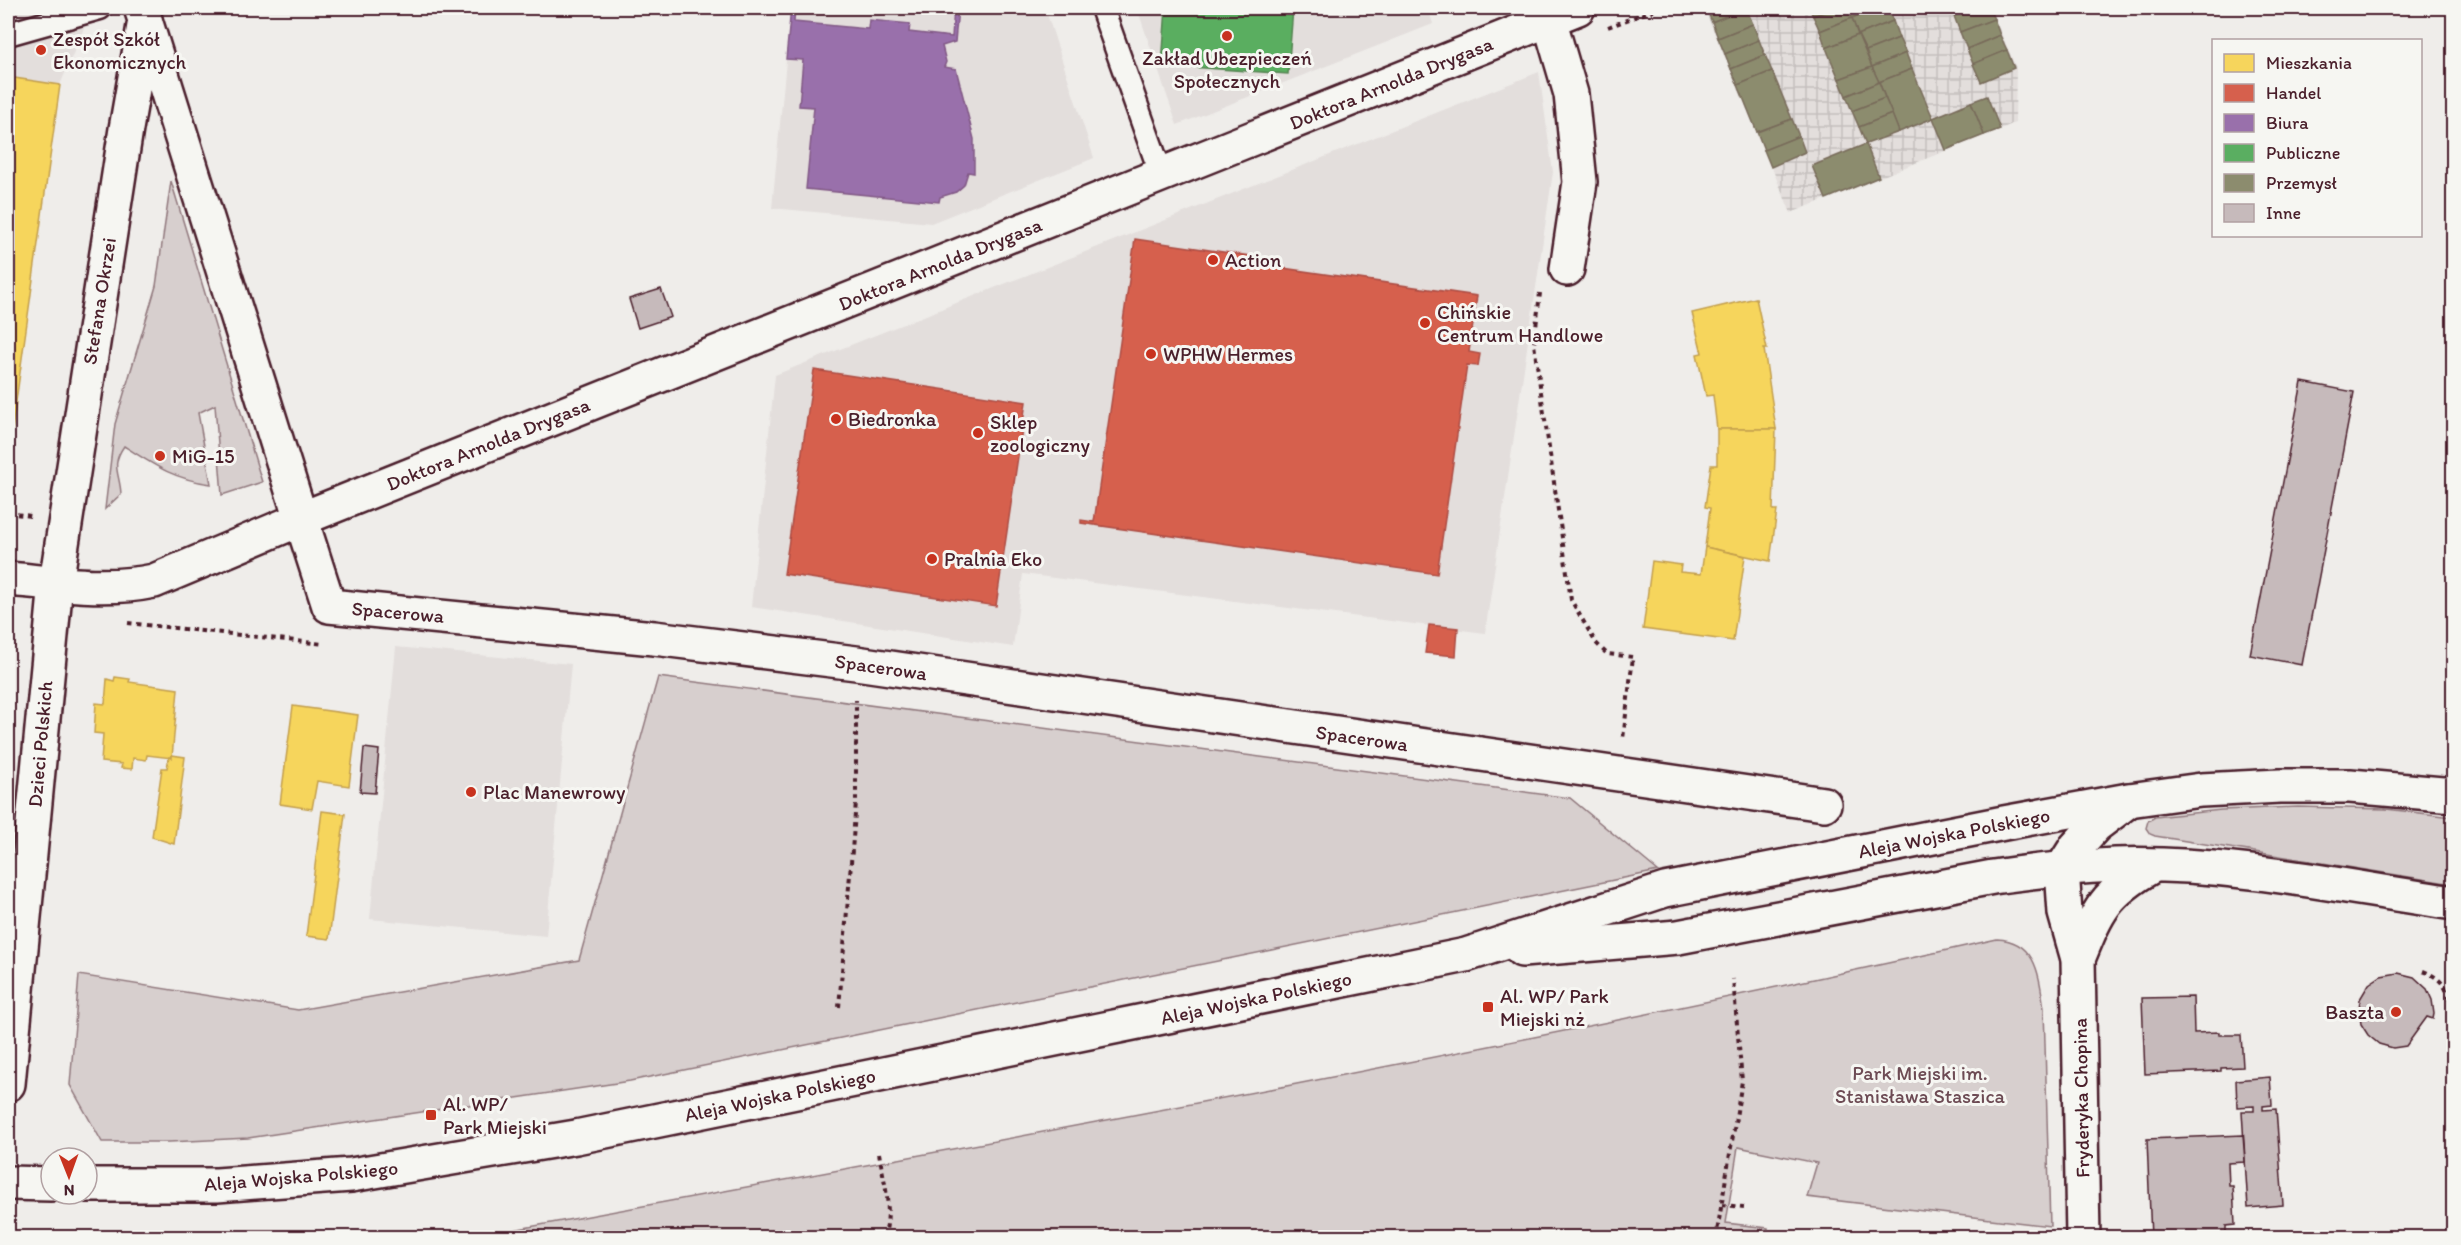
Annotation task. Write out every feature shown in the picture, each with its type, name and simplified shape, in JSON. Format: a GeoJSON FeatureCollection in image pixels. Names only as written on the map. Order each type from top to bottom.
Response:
{"type":"FeatureCollection","features":[{"type":"Feature","properties":{"kind":"street","name":"Doktora Arnolda Drygasa"},"geometry":{"type":"LineString","coordinates":[[301,519],[1165,175],[1564,13]]}},
{"type":"Feature","properties":{"kind":"street"},"geometry":{"type":"LineString","coordinates":[[1554,277],[1580,182],[1564,13]]}},
{"type":"Feature","properties":{"kind":"street","name":"Stefana Okrzei"},"geometry":{"type":"LineString","coordinates":[[143,14],[301,519]]}},
{"type":"Feature","properties":{"kind":"street","name":"Stefana Okrzei"},"geometry":{"type":"LineString","coordinates":[[56,583],[143,14]]}},
{"type":"Feature","properties":{"kind":"street"},"geometry":{"type":"LineString","coordinates":[[8,579],[112,587],[154,581],[301,519]]}},
{"type":"Feature","properties":{"kind":"street","name":"Spacerowa"},"geometry":{"type":"LineString","coordinates":[[301,519],[329,606],[654,638],[856,663],[1619,776],[1824,804]]}},
{"type":"Feature","properties":{"kind":"street","name":"Dzieci Polskich"},"geometry":{"type":"LineString","coordinates":[[8,1084],[56,583]]}},
{"type":"Feature","properties":{"kind":"street","name":"Aleja Wojska Polskiego"},"geometry":{"type":"LineString","coordinates":[[99,1185],[174,1186],[290,1181],[351,1175],[438,1162],[587,1134],[1466,955],[1665,890],[2031,817],[2129,800],[2210,789],[2280,786],[2350,786],[2454,795]]}},
{"type":"Feature","properties":{"kind":"street"},"geometry":{"type":"LineString","coordinates":[[2062,869],[2076,847],[2096,825],[2129,800]]}},
{"type":"Feature","properties":{"kind":"street","name":"Aleja Wojska Polskiego"},"geometry":{"type":"LineString","coordinates":[[1466,955],[1678,938],[1966,882],[2062,869],[2116,865],[2263,874],[2454,903]]}},
{"type":"Feature","properties":{"kind":"street","name":"Fryderyka Chopina"},"geometry":{"type":"LineString","coordinates":[[2078,959],[2104,902],[2132,878],[2152,866]]}},
{"type":"Feature","properties":{"kind":"street","name":"Fryderyka Chopina"},"geometry":{"type":"LineString","coordinates":[[2062,869],[2065,913],[2078,959],[2084,1238]]}},
{"type":"Feature","properties":{"kind":"street"},"geometry":{"type":"LineString","coordinates":[[8,1183],[39,1184]]}},
{"type":"Feature","properties":{"kind":"lane"},"geometry":{"type":"LineString","coordinates":[[8,34],[100,8]]}},
{"type":"Feature","properties":{"kind":"lane"},"geometry":{"type":"LineString","coordinates":[[1102,8],[1155,157],[1165,175]]}},
{"type":"Feature","properties":{"kind":"path"},"geometry":{"type":"LineString","coordinates":[[1554,277],[1534,345],[1571,600],[1596,643],[1607,654],[1633,657],[1619,776]]}},
{"type":"Feature","properties":{"kind":"path"},"geometry":{"type":"LineString","coordinates":[[120,622],[332,645]]}},
{"type":"Feature","properties":{"kind":"path"},"geometry":{"type":"LineString","coordinates":[[8,653],[10,630]]}},
{"type":"Feature","properties":{"kind":"path"},"geometry":{"type":"LineString","coordinates":[[839,1007],[856,802],[856,663]]}},
{"type":"Feature","properties":{"kind":"path"},"geometry":{"type":"LineString","coordinates":[[2422,971],[2437,979],[2447,991],[2451,1007],[2449,1029],[2454,1035]]}},
{"type":"Feature","properties":{"kind":"path"},"geometry":{"type":"LineString","coordinates":[[1716,1238],[1742,1081],[1733,979]]}},
{"type":"Feature","properties":{"kind":"path"},"geometry":{"type":"LineString","coordinates":[[879,1153],[888,1195],[889,1222],[884,1238]]}},
{"type":"Feature","properties":{"kind":"path"},"geometry":{"type":"LineString","coordinates":[[1722,1205],[1743,1207]]}},
{"type":"Feature","properties":{"kind":"shaded area","name":"Zespół Szkół Ekonomicznych"},"geometry":{"type":"Polygon","coordinates":[[[8,8],[81,8],[86,23],[60,85],[8,77],[8,8]]]}},
{"type":"Feature","properties":{"kind":"shaded area"},"geometry":{"type":"Polygon","coordinates":[[[791,8],[1045,8],[1094,158],[931,223],[772,208],[791,8]]]}},
{"type":"Feature","properties":{"kind":"shaded area"},"geometry":{"type":"Polygon","coordinates":[[[1137,8],[1428,8],[1433,24],[1177,125],[1137,8]]]}},
{"type":"Feature","properties":{"kind":"shaded area"},"geometry":{"type":"Polygon","coordinates":[[[1704,8],[1990,8],[2016,68],[2015,123],[1791,213],[1704,8]]]}},
{"type":"Feature","properties":{"kind":"shaded area"},"geometry":{"type":"Polygon","coordinates":[[[1539,72],[1553,172],[1485,633],[1023,574],[1013,647],[751,607],[775,375],[1539,72]]]}},
{"type":"Feature","properties":{"kind":"shaded area","name":"Plac Manewrowy"},"geometry":{"type":"Polygon","coordinates":[[[396,647],[571,664],[546,936],[370,919],[396,647]]]}},
{"type":"Feature","properties":{"kind":"green space"},"geometry":{"type":"Polygon","coordinates":[[[171,181],[262,482],[222,495],[215,405],[198,413],[211,484],[175,475],[124,446],[117,459],[121,494],[105,509],[115,424],[156,286],[171,181]]]}},
{"type":"Feature","properties":{"kind":"green space"},"geometry":{"type":"Polygon","coordinates":[[[658,677],[1570,798],[1658,871],[630,1081],[248,1138],[169,1142],[102,1142],[70,1085],[79,975],[298,1010],[579,960],[658,677]]]}},
{"type":"Feature","properties":{"kind":"green space"},"geometry":{"type":"Polygon","coordinates":[[[2298,807],[2386,809],[2453,817],[2453,884],[2155,836],[2150,834],[2146,828],[2148,821],[2155,817],[2221,810],[2298,807]]]}},
{"type":"Feature","properties":{"kind":"green space","name":"Park Miejski im. Stanisława Staszica"},"geometry":{"type":"Polygon","coordinates":[[[1997,939],[2010,941],[2021,946],[2028,953],[2034,962],[2040,984],[2044,1008],[2050,1226],[1807,1197],[1817,1163],[1738,1147],[1726,1223],[1768,1228],[1768,1237],[474,1237],[1237,1096],[1617,1020],[1997,939]]]}},
{"type":"Feature","properties":{"kind":"building: Mieszkania"},"geometry":{"type":"Polygon","coordinates":[[[8,77],[60,85],[8,459],[8,77]]]}},
{"type":"Feature","properties":{"kind":"building: Mieszkania"},"geometry":{"type":"Polygon","coordinates":[[[1756,298],[1767,349],[1764,349],[1776,429],[1717,429],[1713,395],[1706,396],[1697,354],[1702,353],[1692,313],[1756,298]]]}},
{"type":"Feature","properties":{"kind":"building: Mieszkania"},"geometry":{"type":"Polygon","coordinates":[[[1717,429],[1776,429],[1773,510],[1777,510],[1770,561],[1705,547],[1710,508],[1705,507],[1711,465],[1717,465],[1717,429]]]}},
{"type":"Feature","properties":{"kind":"building: Mieszkania"},"geometry":{"type":"Polygon","coordinates":[[[1705,547],[1745,556],[1733,641],[1643,629],[1652,561],[1681,565],[1680,572],[1701,574],[1705,547]]]}},
{"type":"Feature","properties":{"kind":"building: Mieszkania"},"geometry":{"type":"Polygon","coordinates":[[[115,677],[130,679],[129,682],[178,689],[172,758],[147,755],[146,760],[133,758],[132,769],[121,768],[122,764],[101,762],[103,734],[94,733],[96,703],[105,704],[107,679],[114,681],[115,677]]]}},
{"type":"Feature","properties":{"kind":"building: Mieszkania"},"geometry":{"type":"Polygon","coordinates":[[[293,706],[358,715],[349,786],[317,781],[312,809],[280,804],[293,706]]]}},
{"type":"Feature","properties":{"kind":"building: Mieszkania"},"geometry":{"type":"Polygon","coordinates":[[[172,755],[185,757],[174,844],[152,837],[162,768],[167,768],[169,757],[172,758],[172,755]]]}},
{"type":"Feature","properties":{"kind":"building: Mieszkania"},"geometry":{"type":"Polygon","coordinates":[[[322,811],[345,814],[329,939],[306,936],[322,811]]]}},
{"type":"Feature","properties":{"kind":"building: Handel"},"geometry":{"type":"Polygon","coordinates":[[[1135,239],[1277,260],[1276,267],[1477,296],[1469,352],[1480,354],[1478,366],[1467,365],[1437,574],[1081,523],[1081,520],[1094,522],[1135,239]]]}},
{"type":"Feature","properties":{"kind":"building: Handel"},"geometry":{"type":"Polygon","coordinates":[[[814,370],[1026,402],[996,606],[784,574],[814,370]]]}},
{"type":"Feature","properties":{"kind":"building: Handel"},"geometry":{"type":"Polygon","coordinates":[[[1429,625],[1458,628],[1456,656],[1425,653],[1429,625]]]}},
{"type":"Feature","properties":{"kind":"building: Biura"},"geometry":{"type":"Polygon","coordinates":[[[791,8],[795,8],[794,22],[868,29],[869,20],[910,24],[909,32],[952,37],[954,8],[958,8],[955,42],[942,46],[946,62],[944,67],[956,69],[974,139],[974,173],[968,172],[964,185],[956,192],[940,197],[939,202],[806,189],[814,107],[799,106],[803,60],[786,59],[791,8]]]}},
{"type":"Feature","properties":{"kind":"building: Publiczne","name":"Zakład Ubezpieczeń Społecznych"},"geometry":{"type":"Polygon","coordinates":[[[1166,8],[1293,8],[1288,74],[1162,65],[1166,8]]]}},
{"type":"Feature","properties":{"kind":"building: Przemysł"},"geometry":{"type":"Polygon","coordinates":[[[1706,8],[1746,8],[1712,22],[1706,8]]]}},
{"type":"Feature","properties":{"kind":"building: Przemysł"},"geometry":{"type":"Polygon","coordinates":[[[1746,8],[1753,24],[1718,38],[1712,22],[1746,8]]]}},
{"type":"Feature","properties":{"kind":"building: Przemysł"},"geometry":{"type":"Polygon","coordinates":[[[1809,8],[1835,8],[1813,16],[1809,8]]]}},
{"type":"Feature","properties":{"kind":"building: Przemysł"},"geometry":{"type":"Polygon","coordinates":[[[1835,8],[1848,8],[1852,18],[1820,31],[1813,16],[1835,8]]]}},
{"type":"Feature","properties":{"kind":"building: Przemysł"},"geometry":{"type":"Polygon","coordinates":[[[1848,8],[1880,8],[1852,18],[1848,8]]]}},
{"type":"Feature","properties":{"kind":"building: Przemysł"},"geometry":{"type":"Polygon","coordinates":[[[1880,8],[1887,8],[1893,21],[1858,35],[1852,18],[1880,8]]]}},
{"type":"Feature","properties":{"kind":"building: Przemysł"},"geometry":{"type":"Polygon","coordinates":[[[1950,8],[1974,8],[1954,16],[1950,8]]]}},
{"type":"Feature","properties":{"kind":"building: Przemysł"},"geometry":{"type":"Polygon","coordinates":[[[1974,8],[1989,8],[1994,19],[1960,32],[1954,16],[1974,8]]]}},
{"type":"Feature","properties":{"kind":"building: Przemysł"},"geometry":{"type":"Polygon","coordinates":[[[1852,18],[1858,35],[1826,48],[1820,31],[1852,18]]]}},
{"type":"Feature","properties":{"kind":"building: Przemysł"},"geometry":{"type":"Polygon","coordinates":[[[1994,19],[2000,35],[1967,49],[1960,32],[1994,19]]]}},
{"type":"Feature","properties":{"kind":"building: Przemysł"},"geometry":{"type":"Polygon","coordinates":[[[1893,21],[1899,38],[1866,51],[1858,35],[1893,21]]]}},
{"type":"Feature","properties":{"kind":"building: Przemysł"},"geometry":{"type":"Polygon","coordinates":[[[1753,24],[1759,40],[1725,54],[1718,38],[1753,24]]]}},
{"type":"Feature","properties":{"kind":"building: Przemysł"},"geometry":{"type":"Polygon","coordinates":[[[1858,35],[1872,67],[1839,79],[1826,48],[1858,35]]]}},
{"type":"Feature","properties":{"kind":"building: Przemysł"},"geometry":{"type":"Polygon","coordinates":[[[2000,35],[2007,50],[1973,64],[1967,49],[2000,35]]]}},
{"type":"Feature","properties":{"kind":"building: Przemysł"},"geometry":{"type":"Polygon","coordinates":[[[1899,38],[1906,53],[1872,67],[1866,51],[1899,38]]]}},
{"type":"Feature","properties":{"kind":"building: Przemysł"},"geometry":{"type":"Polygon","coordinates":[[[1759,40],[1765,55],[1731,69],[1725,54],[1759,40]]]}},
{"type":"Feature","properties":{"kind":"building: Przemysł"},"geometry":{"type":"Polygon","coordinates":[[[2007,50],[2014,68],[1981,82],[1973,64],[2007,50]]]}},
{"type":"Feature","properties":{"kind":"building: Przemysł"},"geometry":{"type":"Polygon","coordinates":[[[1906,53],[1912,69],[1879,82],[1872,67],[1906,53]]]}},
{"type":"Feature","properties":{"kind":"building: Przemysł"},"geometry":{"type":"Polygon","coordinates":[[[1765,55],[1772,71],[1738,85],[1731,69],[1765,55]]]}},
{"type":"Feature","properties":{"kind":"building: Przemysł"},"geometry":{"type":"Polygon","coordinates":[[[1872,67],[1879,82],[1846,96],[1839,79],[1872,67]]]}},
{"type":"Feature","properties":{"kind":"building: Przemysł"},"geometry":{"type":"Polygon","coordinates":[[[1912,69],[1933,118],[1899,132],[1879,82],[1912,69]]]}},
{"type":"Feature","properties":{"kind":"building: Przemysł"},"geometry":{"type":"Polygon","coordinates":[[[1772,71],[1792,119],[1757,132],[1738,85],[1772,71]]]}},
{"type":"Feature","properties":{"kind":"building: Przemysł"},"geometry":{"type":"Polygon","coordinates":[[[1879,82],[1885,98],[1852,111],[1846,96],[1879,82]]]}},
{"type":"Feature","properties":{"kind":"building: Przemysł"},"geometry":{"type":"Polygon","coordinates":[[[1987,96],[2000,129],[1984,135],[1971,102],[1987,96]]]}},
{"type":"Feature","properties":{"kind":"building: Przemysł"},"geometry":{"type":"Polygon","coordinates":[[[1885,98],[1892,114],[1859,127],[1852,111],[1885,98]]]}},
{"type":"Feature","properties":{"kind":"building: Przemysł"},"geometry":{"type":"Polygon","coordinates":[[[1971,102],[1984,135],[1946,150],[1933,118],[1971,102]]]}},
{"type":"Feature","properties":{"kind":"building: Przemysł"},"geometry":{"type":"Polygon","coordinates":[[[1892,114],[1899,132],[1866,144],[1859,127],[1892,114]]]}},
{"type":"Feature","properties":{"kind":"building: Przemysł"},"geometry":{"type":"Polygon","coordinates":[[[1792,119],[1799,136],[1764,150],[1757,132],[1792,119]]]}},
{"type":"Feature","properties":{"kind":"building: Przemysł"},"geometry":{"type":"Polygon","coordinates":[[[1799,136],[1805,152],[1771,167],[1764,150],[1799,136]]]}},
{"type":"Feature","properties":{"kind":"building: Przemysł"},"geometry":{"type":"Polygon","coordinates":[[[1866,144],[1879,177],[1826,199],[1812,166],[1866,144]]]}},
{"type":"Feature","properties":{"kind":"building: Inne"},"geometry":{"type":"Polygon","coordinates":[[[661,289],[671,317],[638,328],[629,299],[661,289]]]}},
{"type":"Feature","properties":{"kind":"building: Inne"},"geometry":{"type":"Polygon","coordinates":[[[2302,382],[2354,392],[2302,665],[2250,655],[2302,382]]]}},
{"type":"Feature","properties":{"kind":"building: Inne"},"geometry":{"type":"Polygon","coordinates":[[[364,748],[379,750],[375,793],[360,792],[364,748]]]}},
{"type":"Feature","properties":{"kind":"building: Inne","name":"Baszta"},"geometry":{"type":"Polygon","coordinates":[[[2398,973],[2414,977],[2427,989],[2432,1000],[2434,1014],[2433,1019],[2427,1017],[2406,1046],[2393,1048],[2379,1044],[2368,1035],[2361,1024],[2359,1010],[2360,999],[2369,984],[2381,976],[2398,973]]]}},
{"type":"Feature","properties":{"kind":"building: Inne"},"geometry":{"type":"Polygon","coordinates":[[[2193,997],[2194,1033],[2219,1032],[2219,1035],[2241,1035],[2243,1067],[2221,1068],[2221,1071],[2145,1074],[2142,998],[2193,997]]]}},
{"type":"Feature","properties":{"kind":"building: Inne"},"geometry":{"type":"Polygon","coordinates":[[[2270,1077],[2272,1105],[2263,1106],[2263,1110],[2276,1109],[2283,1205],[2248,1208],[2242,1111],[2254,1111],[2254,1106],[2237,1107],[2236,1080],[2270,1077]]]}},
{"type":"Feature","properties":{"kind":"building: Inne"},"geometry":{"type":"Polygon","coordinates":[[[2243,1135],[2245,1162],[2228,1163],[2229,1186],[2233,1186],[2235,1225],[2226,1226],[2226,1238],[2151,1238],[2147,1139],[2243,1135]]]}},
{"type":"Feature","properties":{"kind":"place","name":"Zakład Ubezpieczeń Społecznych"},"geometry":{"type":"Point","coordinates":[1227,36]}},
{"type":"Feature","properties":{"kind":"place","name":"Zespół Szkół Ekonomicznych"},"geometry":{"type":"Point","coordinates":[41,50]}},
{"type":"Feature","properties":{"kind":"place","name":"Action"},"geometry":{"type":"Point","coordinates":[1213,260]}},
{"type":"Feature","properties":{"kind":"place","name":"Chińskie Centrum Handlowe"},"geometry":{"type":"Point","coordinates":[1425,323]}},
{"type":"Feature","properties":{"kind":"place","name":"WPHW Hermes"},"geometry":{"type":"Point","coordinates":[1151,354]}},
{"type":"Feature","properties":{"kind":"place","name":"Biedronka"},"geometry":{"type":"Point","coordinates":[836,419]}},
{"type":"Feature","properties":{"kind":"place","name":"Sklep zoologiczny"},"geometry":{"type":"Point","coordinates":[978,433]}},
{"type":"Feature","properties":{"kind":"place","name":"MiG-15"},"geometry":{"type":"Point","coordinates":[160,456]}},
{"type":"Feature","properties":{"kind":"place","name":"Pralnia Eko"},"geometry":{"type":"Point","coordinates":[932,559]}},
{"type":"Feature","properties":{"kind":"place","name":"Plac Manewrowy"},"geometry":{"type":"Point","coordinates":[471,792]}},
{"type":"Feature","properties":{"kind":"place","name":"Al. WP/ Park Miejski nż"},"geometry":{"type":"Point","coordinates":[1488,1007]}},
{"type":"Feature","properties":{"kind":"place","name":"Baszta"},"geometry":{"type":"Point","coordinates":[2396,1012]}},
{"type":"Feature","properties":{"kind":"place","name":"Al. WP/ Park Miejski"},"geometry":{"type":"Point","coordinates":[431,1115]}}]}
